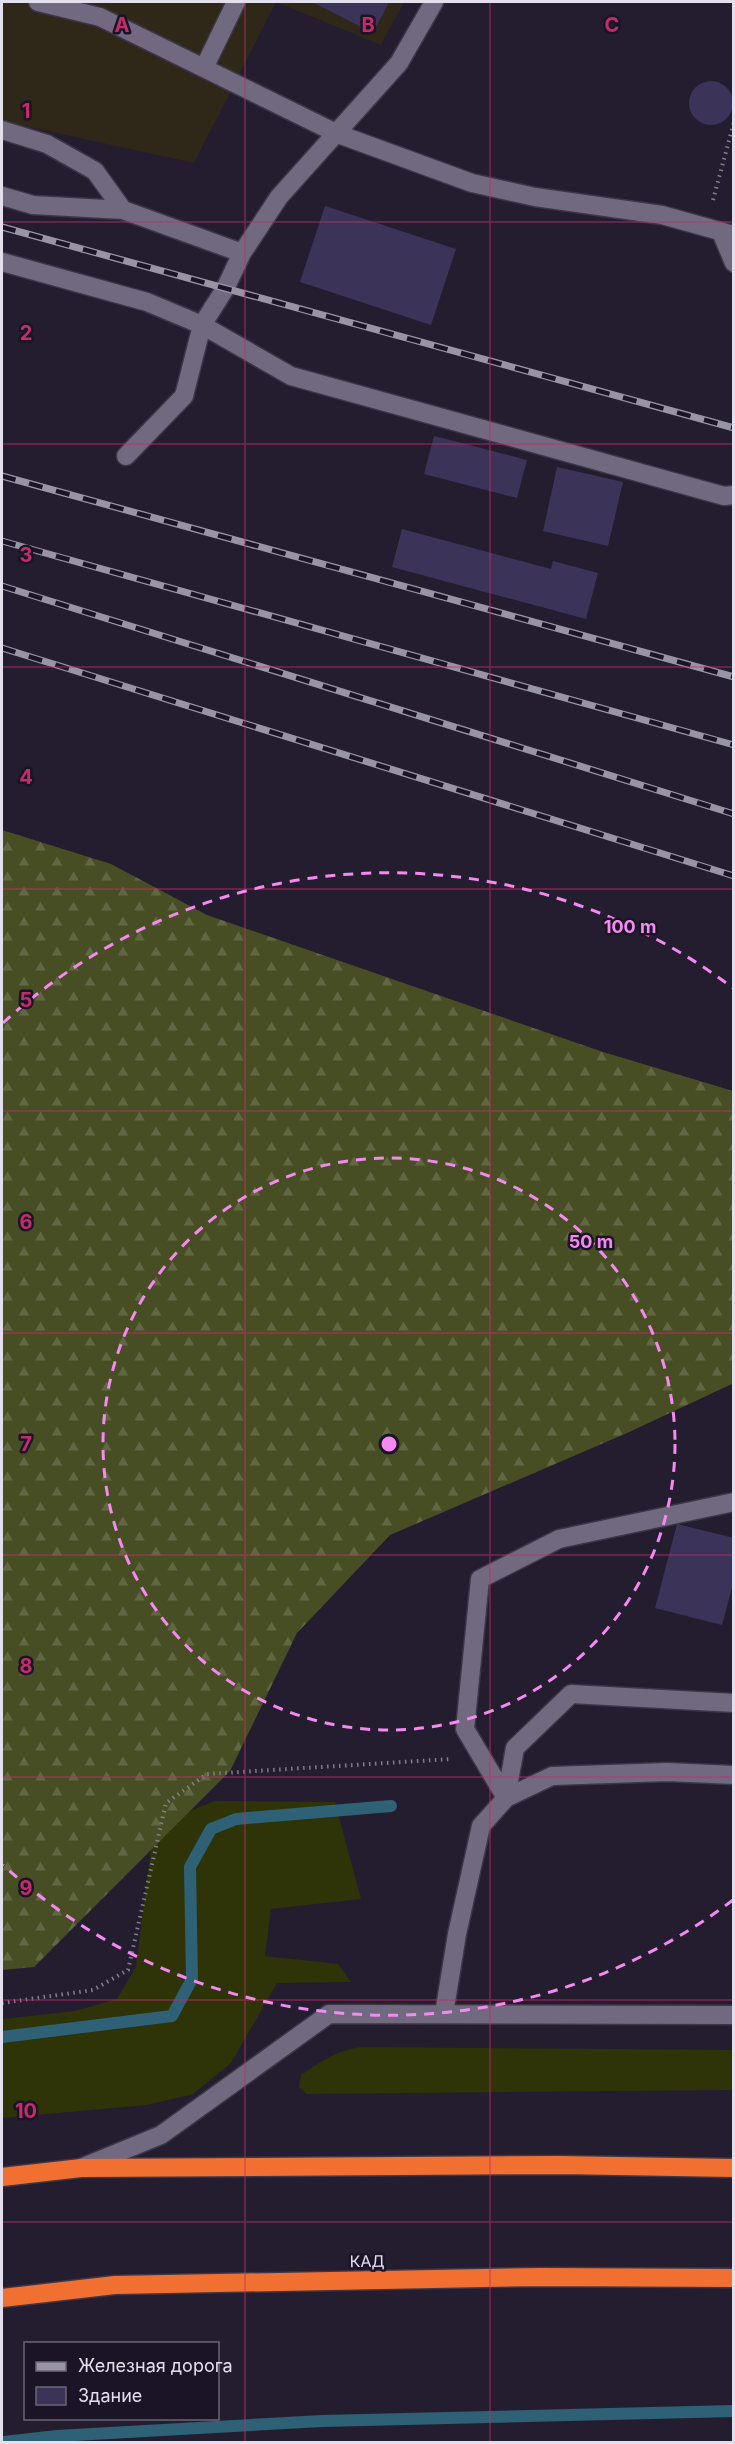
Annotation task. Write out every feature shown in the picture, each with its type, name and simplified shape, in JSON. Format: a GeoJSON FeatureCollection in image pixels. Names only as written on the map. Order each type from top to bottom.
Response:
{"type":"FeatureCollection","features":[{"type":"Feature","properties":{"kind":"highway"},"geometry":{"type":"LineString","coordinates":[[2,2177],[81,2168],[548,2165],[734,2168]]}},
{"type":"Feature","properties":{"kind":"highway","name":"КАД"},"geometry":{"type":"LineString","coordinates":[[2,2298],[115,2285],[540,2277],[734,2278]]}},
{"type":"Feature","properties":{"kind":"lane"},"geometry":{"type":"LineString","coordinates":[[38,2],[100,17],[338,134],[472,183],[535,197],[662,215],[720,231],[734,263]]}},
{"type":"Feature","properties":{"kind":"lane"},"geometry":{"type":"LineString","coordinates":[[204,68],[236,2]]}},
{"type":"Feature","properties":{"kind":"lane"},"geometry":{"type":"LineString","coordinates":[[126,456],[184,396],[202,325],[225,289],[242,253],[279,197],[338,134],[399,63],[434,2]]}},
{"type":"Feature","properties":{"kind":"lane"},"geometry":{"type":"LineString","coordinates":[[2,130],[47,144],[95,171],[123,210]]}},
{"type":"Feature","properties":{"kind":"lane"},"geometry":{"type":"LineString","coordinates":[[2,196],[33,204],[123,210],[242,253]]}},
{"type":"Feature","properties":{"kind":"lane"},"geometry":{"type":"LineString","coordinates":[[2,262],[147,302],[202,325],[291,376],[724,496],[734,495]]}},
{"type":"Feature","properties":{"kind":"lane"},"geometry":{"type":"LineString","coordinates":[[506,1798],[465,1729],[480,1579],[559,1539],[734,1502]]}},
{"type":"Feature","properties":{"kind":"lane"},"geometry":{"type":"LineString","coordinates":[[506,1798],[515,1748],[571,1694],[734,1703]]}},
{"type":"Feature","properties":{"kind":"lane"},"geometry":{"type":"LineString","coordinates":[[444,2014],[457,1934],[481,1826],[506,1798],[552,1776],[667,1772],[734,1775]]}},
{"type":"Feature","properties":{"kind":"lane"},"geometry":{"type":"LineString","coordinates":[[81,2168],[161,2135],[329,2014],[734,2014]]}},
{"type":"Feature","properties":{"kind":"path"},"geometry":{"type":"LineString","coordinates":[[720,231],[734,122]]}},
{"type":"Feature","properties":{"kind":"path"},"geometry":{"type":"LineString","coordinates":[[2,2003],[93,1990],[128,1970],[166,1803],[207,1774],[481,1757]]}},
{"type":"Feature","properties":{"kind":"shaded area"},"geometry":{"type":"Polygon","coordinates":[[[2,2],[276,2],[194,163],[2,121],[2,2]]]}},
{"type":"Feature","properties":{"kind":"shaded area"},"geometry":{"type":"Polygon","coordinates":[[[276,2],[404,2],[381,45],[276,2]]]}},
{"type":"Feature","properties":{"kind":"green space"},"geometry":{"type":"Polygon","coordinates":[[[2,830],[111,864],[207,915],[603,1052],[733,1091],[734,1383],[627,1433],[390,1535],[297,1633],[230,1771],[34,1967],[2,1970],[2,830]]]}},
{"type":"Feature","properties":{"kind":"green space"},"geometry":{"type":"Polygon","coordinates":[[[215,1801],[335,1802],[361,1899],[271,1909],[265,1956],[338,1964],[351,1982],[277,1983],[231,2063],[193,2094],[147,2105],[2,2118],[2,2019],[75,2011],[117,1999],[136,1967],[154,1825],[215,1801]]]}},
{"type":"Feature","properties":{"kind":"green space"},"geometry":{"type":"Polygon","coordinates":[[[362,2047],[733,2050],[733,2090],[307,2094],[299,2087],[301,2075],[315,2065],[338,2053],[362,2047]]]}},
{"type":"Feature","properties":{"kind":"building"},"geometry":{"type":"Polygon","coordinates":[[[312,2],[389,2],[373,33],[312,2]]]}},
{"type":"Feature","properties":{"kind":"building"},"geometry":{"type":"Polygon","coordinates":[[[711,81],[726,88],[733,103],[726,118],[711,125],[696,118],[689,103],[696,88],[711,81]]]}},
{"type":"Feature","properties":{"kind":"building"},"geometry":{"type":"Polygon","coordinates":[[[325,206],[456,249],[431,325],[300,282],[325,206]]]}},
{"type":"Feature","properties":{"kind":"building"},"geometry":{"type":"Polygon","coordinates":[[[434,436],[527,460],[517,498],[424,474],[434,436]]]}},
{"type":"Feature","properties":{"kind":"building"},"geometry":{"type":"Polygon","coordinates":[[[557,467],[623,482],[608,546],[543,531],[557,467]]]}},
{"type":"Feature","properties":{"kind":"building"},"geometry":{"type":"Polygon","coordinates":[[[402,529],[551,569],[553,561],[598,573],[586,619],[392,567],[402,529]]]}},
{"type":"Feature","properties":{"kind":"building"},"geometry":{"type":"Polygon","coordinates":[[[677,1524],[734,1538],[734,1580],[722,1625],[655,1608],[677,1524]]]}},
{"type":"Feature","properties":{"kind":"waterway"},"geometry":{"type":"LineString","coordinates":[[2,2037],[172,2016],[192,1979],[190,1867],[211,1829],[236,1819],[391,1806]]}},
{"type":"Feature","properties":{"kind":"waterway"},"geometry":{"type":"LineString","coordinates":[[4,2442],[57,2436],[322,2421],[734,2411]]}},
{"type":"Feature","properties":{"kind":"railway"},"geometry":{"type":"LineString","coordinates":[[2,227],[734,428]]}},
{"type":"Feature","properties":{"kind":"railway"},"geometry":{"type":"LineString","coordinates":[[2,476],[734,677]]}},
{"type":"Feature","properties":{"kind":"railway"},"geometry":{"type":"LineString","coordinates":[[2,541],[734,745]]}},
{"type":"Feature","properties":{"kind":"railway"},"geometry":{"type":"LineString","coordinates":[[2,586],[734,814]]}},
{"type":"Feature","properties":{"kind":"railway"},"geometry":{"type":"LineString","coordinates":[[2,648],[734,876]]}}]}
